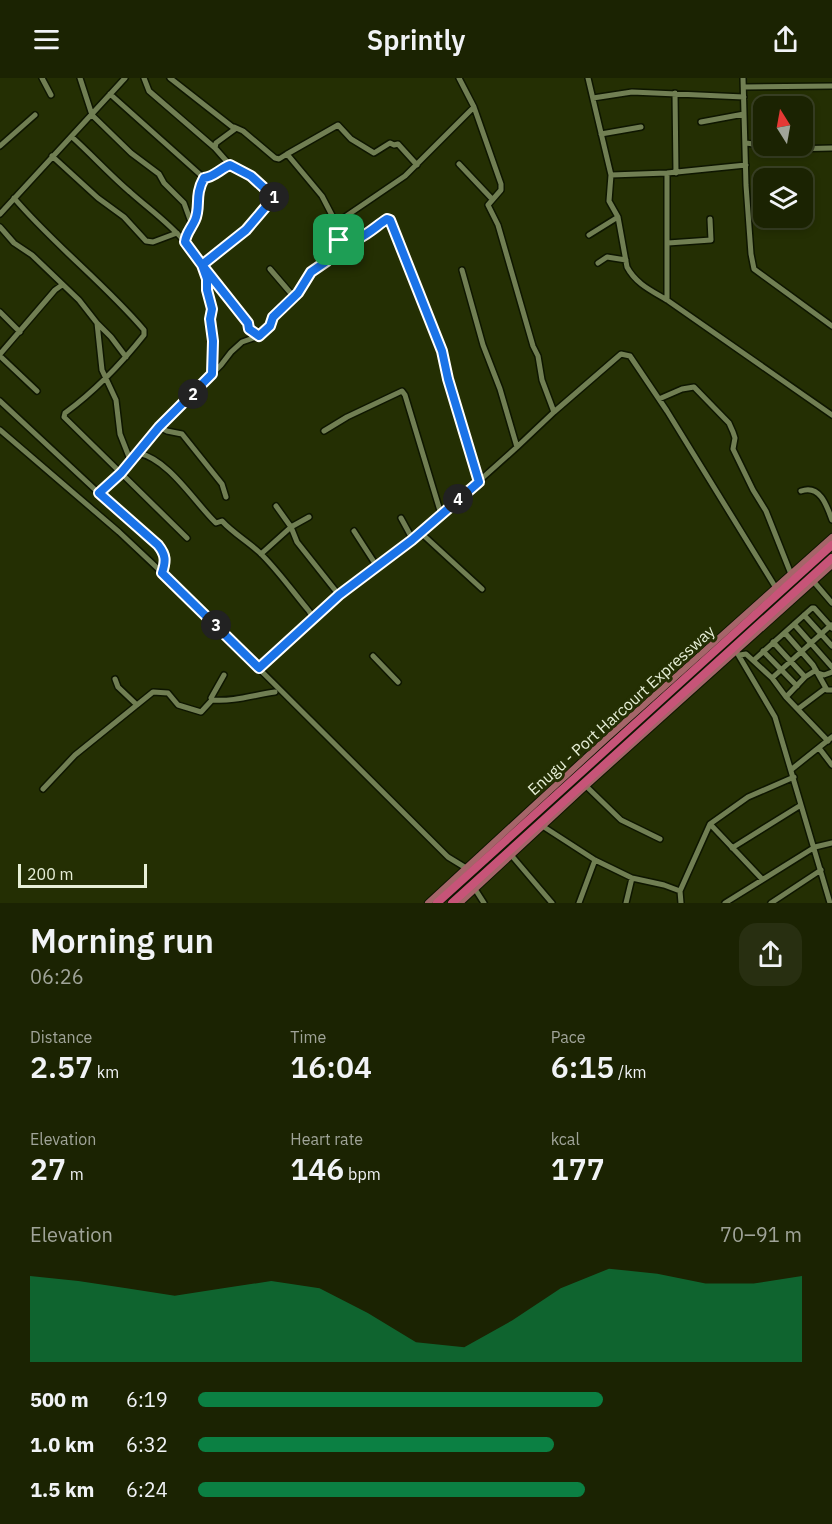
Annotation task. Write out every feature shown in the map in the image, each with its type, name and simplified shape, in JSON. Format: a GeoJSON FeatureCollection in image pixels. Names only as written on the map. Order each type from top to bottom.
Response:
{"type":"FeatureCollection","features":[{"type":"Feature","properties":{"kind":"highway","name":"Enugu - Port Harcourt Expressway"},"geometry":{"type":"LineString","coordinates":[[438,903],[832,545]]}},
{"type":"Feature","properties":{"kind":"highway","name":"Enugu - Port Harcourt Expressway"},"geometry":{"type":"LineString","coordinates":[[452,903],[832,558]]}},
{"type":"Feature","properties":{"kind":"main road","name":"Enugu - Port Harcourt Expressway"},"geometry":{"type":"LineString","coordinates":[[428,903],[606,739],[832,537]]}},
{"type":"Feature","properties":{"kind":"main road","name":"Enugu - Port Harcourt Expressway"},"geometry":{"type":"LineString","coordinates":[[460,903],[586,786],[738,653],[832,565]]}},
{"type":"Feature","properties":{"kind":"street"},"geometry":{"type":"LineString","coordinates":[[42,78],[51,95]]}},
{"type":"Feature","properties":{"kind":"street"},"geometry":{"type":"LineString","coordinates":[[80,78],[92,115],[131,153],[159,174],[164,183],[184,203],[192,225]]}},
{"type":"Feature","properties":{"kind":"street"},"geometry":{"type":"LineString","coordinates":[[0,214],[125,78]]}},
{"type":"Feature","properties":{"kind":"street"},"geometry":{"type":"LineString","coordinates":[[144,78],[149,91],[215,148],[230,165],[251,176],[274,197],[246,230],[202,265]]}},
{"type":"Feature","properties":{"kind":"street"},"geometry":{"type":"LineString","coordinates":[[170,78],[233,126],[243,131],[275,158],[279,159],[338,125],[351,139],[374,153],[390,143],[398,144],[417,165]]}},
{"type":"Feature","properties":{"kind":"street"},"geometry":{"type":"LineString","coordinates":[[459,78],[474,107],[501,184],[501,190],[488,205],[498,225],[533,346],[538,356],[539,372],[554,412]]}},
{"type":"Feature","properties":{"kind":"street"},"geometry":{"type":"LineString","coordinates":[[588,78],[611,175],[609,201],[618,217],[627,267],[636,280],[832,415]]}},
{"type":"Feature","properties":{"kind":"street"},"geometry":{"type":"LineString","coordinates":[[744,78],[746,165],[751,254],[754,268],[832,326]]}},
{"type":"Feature","properties":{"kind":"street"},"geometry":{"type":"LineString","coordinates":[[744,87],[832,86]]}},
{"type":"Feature","properties":{"kind":"street"},"geometry":{"type":"LineString","coordinates":[[593,98],[632,92],[744,97]]}},
{"type":"Feature","properties":{"kind":"street"},"geometry":{"type":"LineString","coordinates":[[675,93],[676,172]]}},
{"type":"Feature","properties":{"kind":"street"},"geometry":{"type":"LineString","coordinates":[[110,94],[204,178]]}},
{"type":"Feature","properties":{"kind":"street"},"geometry":{"type":"LineString","coordinates":[[336,223],[378,197],[417,165],[474,107]]}},
{"type":"Feature","properties":{"kind":"street"},"geometry":{"type":"LineString","coordinates":[[701,122],[744,114]]}},
{"type":"Feature","properties":{"kind":"street"},"geometry":{"type":"LineString","coordinates":[[1,143],[35,115]]}},
{"type":"Feature","properties":{"kind":"street"},"geometry":{"type":"LineString","coordinates":[[215,148],[219,139],[235,130],[233,126]]}},
{"type":"Feature","properties":{"kind":"street"},"geometry":{"type":"LineString","coordinates":[[601,134],[641,127]]}},
{"type":"Feature","properties":{"kind":"street"},"geometry":{"type":"LineString","coordinates":[[72,137],[125,188],[163,221],[171,225],[248,323],[249,329],[259,336]]}},
{"type":"Feature","properties":{"kind":"street"},"geometry":{"type":"LineString","coordinates":[[746,143],[753,144]]}},
{"type":"Feature","properties":{"kind":"street"},"geometry":{"type":"LineString","coordinates":[[813,149],[832,148]]}},
{"type":"Feature","properties":{"kind":"street"},"geometry":{"type":"LineString","coordinates":[[287,154],[322,196],[336,223],[341,243]]}},
{"type":"Feature","properties":{"kind":"street"},"geometry":{"type":"LineString","coordinates":[[52,156],[98,198],[124,217],[146,241],[153,242],[177,233]]}},
{"type":"Feature","properties":{"kind":"street"},"geometry":{"type":"LineString","coordinates":[[459,164],[492,199]]}},
{"type":"Feature","properties":{"kind":"street"},"geometry":{"type":"LineString","coordinates":[[204,178],[214,176],[222,168],[230,165]]}},
{"type":"Feature","properties":{"kind":"street"},"geometry":{"type":"LineString","coordinates":[[611,175],[667,173],[746,165]]}},
{"type":"Feature","properties":{"kind":"street"},"geometry":{"type":"LineString","coordinates":[[667,173],[668,300]]}},
{"type":"Feature","properties":{"kind":"street"},"geometry":{"type":"LineString","coordinates":[[185,242],[197,212],[198,192],[204,178]]}},
{"type":"Feature","properties":{"kind":"street"},"geometry":{"type":"LineString","coordinates":[[14,198],[30,217],[144,330],[144,335],[126,357],[106,378],[65,413],[64,417],[187,538]]}},
{"type":"Feature","properties":{"kind":"street"},"geometry":{"type":"LineString","coordinates":[[589,235],[618,217]]}},
{"type":"Feature","properties":{"kind":"street"},"geometry":{"type":"LineString","coordinates":[[99,493],[121,473],[159,427],[242,342],[259,336],[270,326],[273,317],[294,297],[311,272],[327,261],[341,243],[361,236],[387,219],[390,220],[442,351],[448,379],[479,482]]}},
{"type":"Feature","properties":{"kind":"street"},"geometry":{"type":"LineString","coordinates":[[668,243],[711,240],[710,219]]}},
{"type":"Feature","properties":{"kind":"street"},"geometry":{"type":"LineString","coordinates":[[0,227],[14,243],[32,255],[79,300],[126,357]]}},
{"type":"Feature","properties":{"kind":"street"},"geometry":{"type":"LineString","coordinates":[[598,263],[607,257],[626,260]]}},
{"type":"Feature","properties":{"kind":"street"},"geometry":{"type":"LineString","coordinates":[[202,265],[212,309],[210,319],[213,341],[212,374]]}},
{"type":"Feature","properties":{"kind":"street"},"geometry":{"type":"LineString","coordinates":[[270,269],[294,297]]}},
{"type":"Feature","properties":{"kind":"street"},"geometry":{"type":"LineString","coordinates":[[462,270],[483,345],[500,389],[517,447]]}},
{"type":"Feature","properties":{"kind":"street"},"geometry":{"type":"LineString","coordinates":[[37,391],[0,355],[55,290],[62,285]]}},
{"type":"Feature","properties":{"kind":"street"},"geometry":{"type":"LineString","coordinates":[[0,312],[20,332]]}},
{"type":"Feature","properties":{"kind":"street"},"geometry":{"type":"LineString","coordinates":[[97,323],[102,368],[116,400],[120,434],[131,462]]}},
{"type":"Feature","properties":{"kind":"street"},"geometry":{"type":"LineString","coordinates":[[259,668],[339,595],[421,533],[617,356],[625,354],[630,356],[659,399],[776,588]]}},
{"type":"Feature","properties":{"kind":"street"},"geometry":{"type":"LineString","coordinates":[[659,399],[682,389],[694,387],[729,423],[734,435],[733,449],[770,521],[791,574]]}},
{"type":"Feature","properties":{"kind":"street"},"geometry":{"type":"LineString","coordinates":[[324,432],[347,417],[402,391],[441,514]]}},
{"type":"Feature","properties":{"kind":"street"},"geometry":{"type":"LineString","coordinates":[[0,401],[150,537],[162,550],[166,562],[162,573]]}},
{"type":"Feature","properties":{"kind":"street"},"geometry":{"type":"LineString","coordinates":[[159,427],[182,434],[222,484],[226,497]]}},
{"type":"Feature","properties":{"kind":"street"},"geometry":{"type":"LineString","coordinates":[[0,430],[110,524],[259,668],[448,857],[466,868]]}},
{"type":"Feature","properties":{"kind":"street"},"geometry":{"type":"LineString","coordinates":[[138,453],[151,457],[180,483],[216,523],[222,521],[230,531],[240,535],[261,554],[309,611],[312,618]]}},
{"type":"Feature","properties":{"kind":"street"},"geometry":{"type":"LineString","coordinates":[[801,491],[810,489],[816,492],[826,504],[832,520]]}},
{"type":"Feature","properties":{"kind":"street"},"geometry":{"type":"LineString","coordinates":[[276,506],[291,527],[297,542],[339,595]]}},
{"type":"Feature","properties":{"kind":"street"},"geometry":{"type":"LineString","coordinates":[[261,554],[291,527],[309,517]]}},
{"type":"Feature","properties":{"kind":"street"},"geometry":{"type":"LineString","coordinates":[[401,518],[412,540]]}},
{"type":"Feature","properties":{"kind":"street"},"geometry":{"type":"LineString","coordinates":[[354,531],[376,565]]}},
{"type":"Feature","properties":{"kind":"street"},"geometry":{"type":"LineString","coordinates":[[421,533],[483,589]]}},
{"type":"Feature","properties":{"kind":"street"},"geometry":{"type":"LineString","coordinates":[[814,582],[832,603]]}},
{"type":"Feature","properties":{"kind":"street"},"geometry":{"type":"LineString","coordinates":[[754,660],[813,607],[831,626],[820,633],[772,678]]}},
{"type":"Feature","properties":{"kind":"street"},"geometry":{"type":"LineString","coordinates":[[804,615],[832,646]]}},
{"type":"Feature","properties":{"kind":"street"},"geometry":{"type":"LineString","coordinates":[[794,624],[832,667]]}},
{"type":"Feature","properties":{"kind":"street"},"geometry":{"type":"LineString","coordinates":[[785,633],[829,689],[798,709]]}},
{"type":"Feature","properties":{"kind":"street"},"geometry":{"type":"LineString","coordinates":[[773,642],[805,677]]}},
{"type":"Feature","properties":{"kind":"street"},"geometry":{"type":"LineString","coordinates":[[764,651],[797,686]]}},
{"type":"Feature","properties":{"kind":"street"},"geometry":{"type":"LineString","coordinates":[[738,653],[746,654],[754,660],[772,678],[786,697],[830,739],[792,769]]}},
{"type":"Feature","properties":{"kind":"street"},"geometry":{"type":"LineString","coordinates":[[738,653],[775,717],[830,903]]}},
{"type":"Feature","properties":{"kind":"street"},"geometry":{"type":"LineString","coordinates":[[373,657],[398,682]]}},
{"type":"Feature","properties":{"kind":"street"},"geometry":{"type":"LineString","coordinates":[[817,671],[824,675],[832,672]]}},
{"type":"Feature","properties":{"kind":"street"},"geometry":{"type":"LineString","coordinates":[[786,697],[805,677],[817,671]]}},
{"type":"Feature","properties":{"kind":"street"},"geometry":{"type":"LineString","coordinates":[[43,789],[75,755],[153,692],[168,693],[178,705],[201,712],[212,700],[210,698],[224,675]]}},
{"type":"Feature","properties":{"kind":"street"},"geometry":{"type":"LineString","coordinates":[[115,679],[118,687],[137,705]]}},
{"type":"Feature","properties":{"kind":"street"},"geometry":{"type":"LineString","coordinates":[[212,700],[228,701],[275,692]]}},
{"type":"Feature","properties":{"kind":"street"},"geometry":{"type":"LineString","coordinates":[[819,748],[832,765]]}},
{"type":"Feature","properties":{"kind":"street"},"geometry":{"type":"LineString","coordinates":[[681,903],[680,891],[710,824],[748,797],[794,777]]}},
{"type":"Feature","properties":{"kind":"street"},"geometry":{"type":"LineString","coordinates":[[586,786],[621,820],[660,839]]}},
{"type":"Feature","properties":{"kind":"street"},"geometry":{"type":"LineString","coordinates":[[732,848],[801,805]]}},
{"type":"Feature","properties":{"kind":"street"},"geometry":{"type":"LineString","coordinates":[[710,824],[762,879]]}},
{"type":"Feature","properties":{"kind":"street"},"geometry":{"type":"LineString","coordinates":[[544,827],[595,860],[632,878],[680,891]]}},
{"type":"Feature","properties":{"kind":"street"},"geometry":{"type":"LineString","coordinates":[[725,903],[815,847],[832,843]]}},
{"type":"Feature","properties":{"kind":"street"},"geometry":{"type":"LineString","coordinates":[[512,856],[552,903]]}},
{"type":"Feature","properties":{"kind":"street"},"geometry":{"type":"LineString","coordinates":[[579,903],[595,860]]}},
{"type":"Feature","properties":{"kind":"street"},"geometry":{"type":"LineString","coordinates":[[771,903],[821,870]]}},
{"type":"Feature","properties":{"kind":"street"},"geometry":{"type":"LineString","coordinates":[[626,903],[632,878]]}},
{"type":"Feature","properties":{"kind":"street"},"geometry":{"type":"LineString","coordinates":[[475,889],[484,903]]}},
{"type":"Feature","properties":{"kind":"route"},"geometry":{"type":"LineString","coordinates":[[339,240],[340,247],[336,252],[311,272],[298,293],[273,317],[270,326],[259,336],[249,329],[248,323],[202,265],[246,230],[268,207],[274,197],[251,176],[230,165],[222,168],[214,176],[204,178],[198,192],[195,221],[186,235],[185,242],[202,265],[207,279],[207,290],[212,309],[210,319],[213,341],[212,374],[159,427],[121,473],[99,493],[158,545],[166,562],[162,573],[259,668],[339,595],[412,540],[479,482],[454,403],[442,351],[390,220],[387,219],[349,242],[339,240]]}}]}
